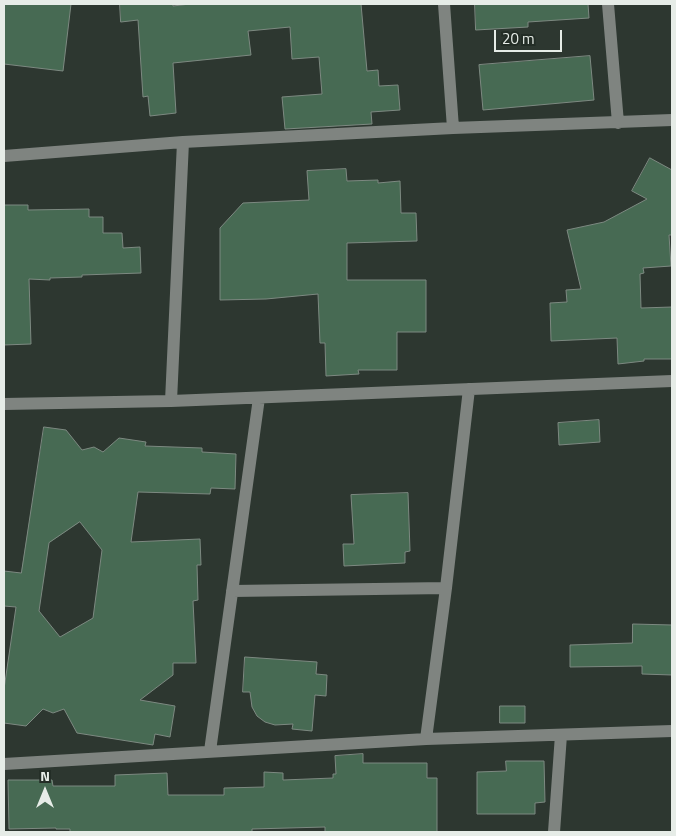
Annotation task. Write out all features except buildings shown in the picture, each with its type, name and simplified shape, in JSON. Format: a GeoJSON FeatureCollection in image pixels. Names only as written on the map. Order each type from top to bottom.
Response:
{"type":"FeatureCollection","features":[{"type":"Feature","properties":{"kind":"street"},"geometry":{"type":"LineString","coordinates":[[444,4],[453,128]]}},
{"type":"Feature","properties":{"kind":"street"},"geometry":{"type":"LineString","coordinates":[[608,4],[618,123]]}},
{"type":"Feature","properties":{"kind":"street"},"geometry":{"type":"LineString","coordinates":[[4,156],[184,142],[453,128],[672,120]]}},
{"type":"Feature","properties":{"kind":"street"},"geometry":{"type":"LineString","coordinates":[[171,401],[184,142]]}},
{"type":"Feature","properties":{"kind":"street"},"geometry":{"type":"LineString","coordinates":[[4,404],[259,398],[672,381]]}},
{"type":"Feature","properties":{"kind":"street"},"geometry":{"type":"LineString","coordinates":[[426,739],[469,389]]}},
{"type":"Feature","properties":{"kind":"street"},"geometry":{"type":"LineString","coordinates":[[210,751],[259,398]]}},
{"type":"Feature","properties":{"kind":"street"},"geometry":{"type":"LineString","coordinates":[[232,591],[446,588]]}},
{"type":"Feature","properties":{"kind":"street"},"geometry":{"type":"LineString","coordinates":[[4,764],[426,739],[672,732]]}},
{"type":"Feature","properties":{"kind":"street"},"geometry":{"type":"LineString","coordinates":[[554,832],[562,735]]}}]}
